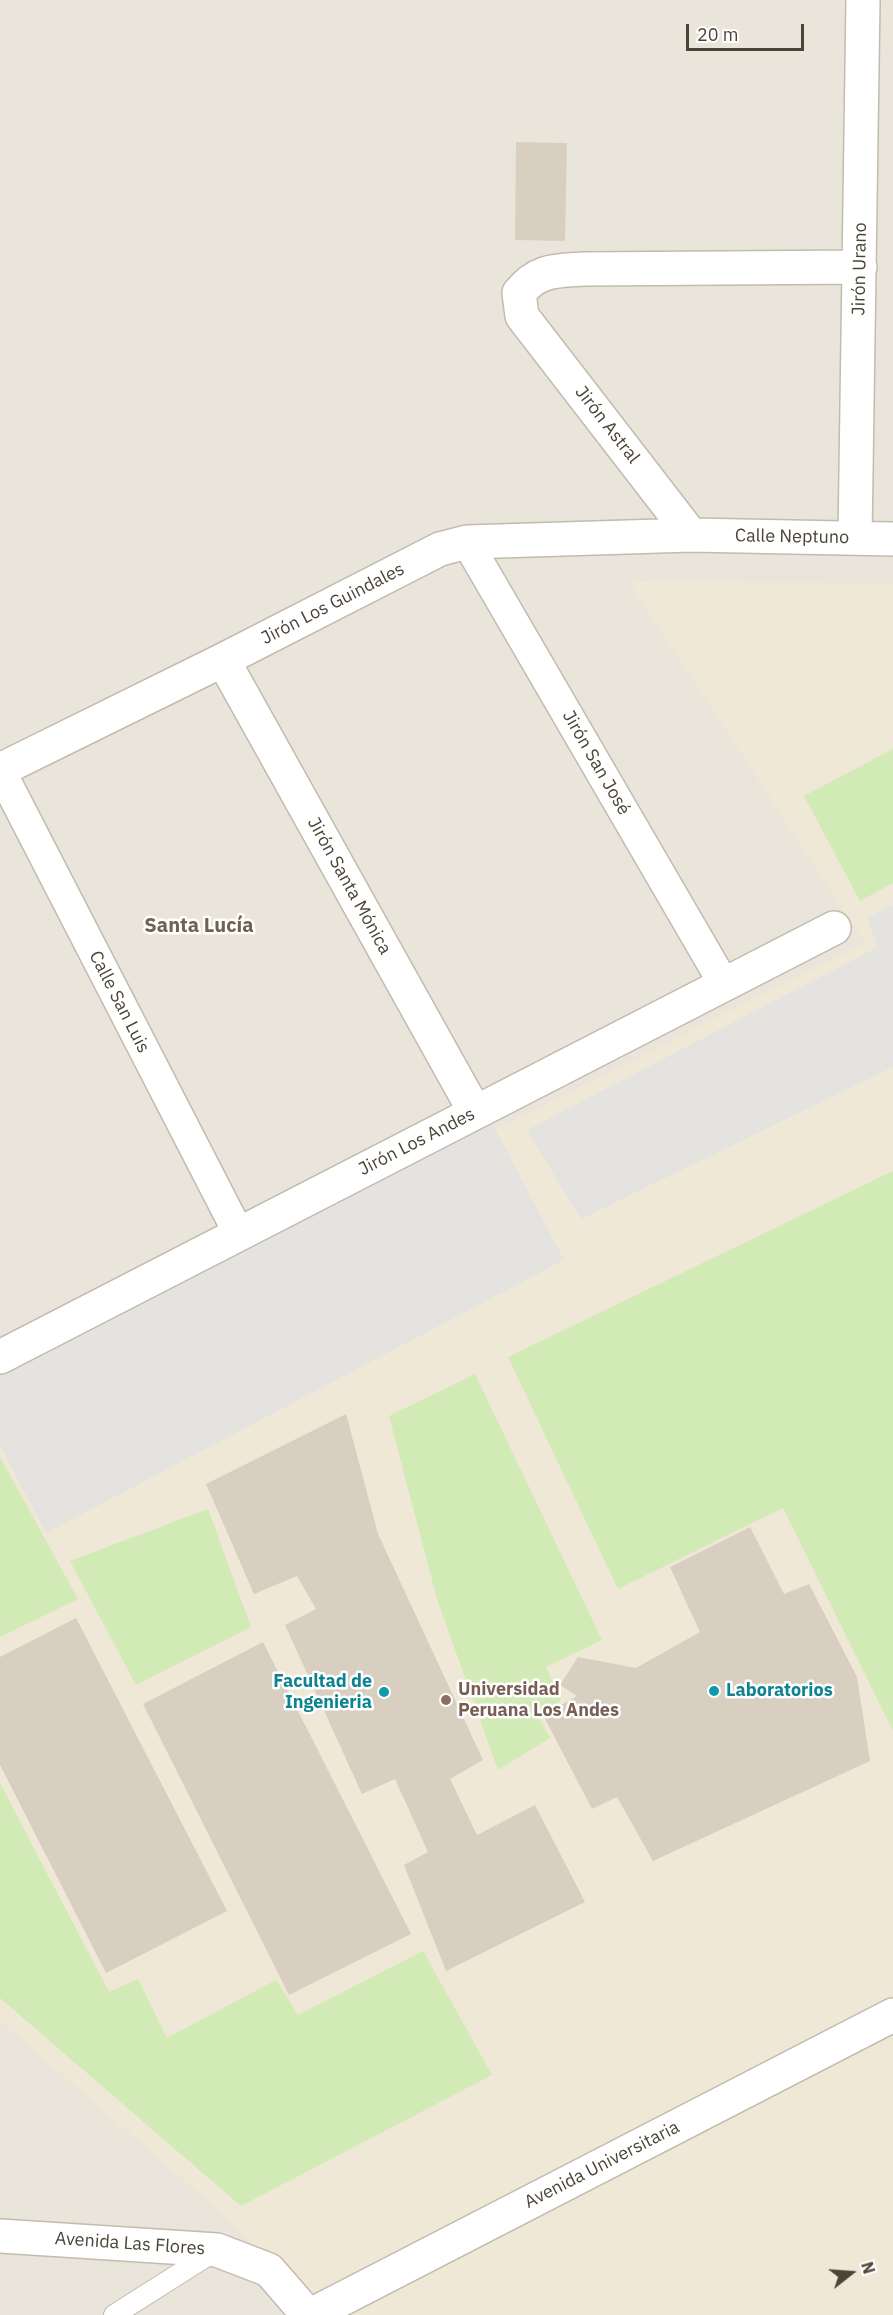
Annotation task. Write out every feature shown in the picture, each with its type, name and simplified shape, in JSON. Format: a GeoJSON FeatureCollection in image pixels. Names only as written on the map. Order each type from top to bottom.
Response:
{"type":"FeatureCollection","features":[{"type":"Feature","properties":{"kind":"street","name":"Jirón Urano"},"geometry":{"type":"LineString","coordinates":[[855,538],[863,0]]}},
{"type":"Feature","properties":{"kind":"street","name":"Jirón Astral"},"geometry":{"type":"LineString","coordinates":[[691,535],[522,316],[519,293],[529,280],[550,271],[585,268],[860,267]]}},
{"type":"Feature","properties":{"kind":"street","name":"Calle Neptuno"},"geometry":{"type":"LineString","coordinates":[[691,535],[893,539]]}},
{"type":"Feature","properties":{"kind":"street","name":"Jirón Los Guindales"},"geometry":{"type":"LineString","coordinates":[[0,770],[440,549],[467,543],[691,535]]}},
{"type":"Feature","properties":{"kind":"street","name":"Jirón San José"},"geometry":{"type":"LineString","coordinates":[[467,543],[724,984]]}},
{"type":"Feature","properties":{"kind":"street","name":"Jirón Santa Mónica"},"geometry":{"type":"LineString","coordinates":[[223,660],[475,1113]]}},
{"type":"Feature","properties":{"kind":"street","name":"Calle San Luis"},"geometry":{"type":"LineString","coordinates":[[0,770],[239,1234]]}},
{"type":"Feature","properties":{"kind":"street","name":"Jirón Los Andes"},"geometry":{"type":"LineString","coordinates":[[0,1356],[834,928]]}},
{"type":"Feature","properties":{"kind":"street","name":"Avenida Universitaria"},"geometry":{"type":"LineString","coordinates":[[309,2315],[893,2015]]}},
{"type":"Feature","properties":{"kind":"street","name":"Avenida Las Flores"},"geometry":{"type":"LineString","coordinates":[[0,2236],[217,2250],[269,2270],[309,2315]]}},
{"type":"Feature","properties":{"kind":"lane"},"geometry":{"type":"LineString","coordinates":[[114,2315],[217,2250]]}},
{"type":"Feature","properties":{"kind":"shaded area"},"geometry":{"type":"Polygon","coordinates":[[[0,0],[893,0],[893,2246],[756,2315],[0,2315],[0,0]]]}},
{"type":"Feature","properties":{"kind":"shaded area","name":"Universidad Peruana Los Andes"},"geometry":{"type":"Polygon","coordinates":[[[629,582],[893,583],[893,2315],[313,2315],[231,2221],[0,2021],[0,1379],[865,943],[629,582]]]}},
{"type":"Feature","properties":{"kind":"shaded area"},"geometry":{"type":"Polygon","coordinates":[[[893,905],[893,1067],[581,1219],[527,1130],[878,947],[867,918],[893,905]]]}},
{"type":"Feature","properties":{"kind":"shaded area"},"geometry":{"type":"Polygon","coordinates":[[[488,1115],[564,1260],[46,1533],[0,1445],[0,1372],[488,1115]]]}},
{"type":"Feature","properties":{"kind":"green space"},"geometry":{"type":"Polygon","coordinates":[[[893,749],[893,883],[860,901],[804,796],[893,749]]]}},
{"type":"Feature","properties":{"kind":"green space"},"geometry":{"type":"Polygon","coordinates":[[[893,1171],[893,1731],[783,1508],[618,1589],[508,1357],[893,1171]]]}},
{"type":"Feature","properties":{"kind":"green space"},"geometry":{"type":"Polygon","coordinates":[[[475,1374],[602,1640],[546,1667],[561,1700],[539,1718],[550,1738],[498,1770],[437,1599],[389,1416],[475,1374]]]}},
{"type":"Feature","properties":{"kind":"green space"},"geometry":{"type":"Polygon","coordinates":[[[0,1457],[78,1599],[0,1637],[0,1457]]]}},
{"type":"Feature","properties":{"kind":"green space"},"geometry":{"type":"Polygon","coordinates":[[[208,1509],[251,1627],[136,1685],[70,1561],[208,1509]]]}},
{"type":"Feature","properties":{"kind":"green space"},"geometry":{"type":"Polygon","coordinates":[[[0,1783],[109,1992],[138,1979],[167,2038],[276,1980],[298,2015],[423,1951],[492,2075],[241,2206],[0,1998],[0,1783]]]}},
{"type":"Feature","properties":{"kind":"building"},"geometry":{"type":"Polygon","coordinates":[[[516,142],[567,143],[565,241],[515,240],[516,142]]]}},
{"type":"Feature","properties":{"kind":"building","name":"Facultad de Ingenieria"},"geometry":{"type":"Polygon","coordinates":[[[346,1414],[378,1534],[483,1760],[450,1779],[477,1835],[535,1805],[585,1902],[446,1971],[404,1865],[428,1852],[395,1779],[362,1794],[285,1625],[316,1609],[297,1576],[254,1594],[206,1484],[346,1414]]]}},
{"type":"Feature","properties":{"kind":"building","name":"Laboratorios"},"geometry":{"type":"Polygon","coordinates":[[[750,1527],[784,1594],[809,1584],[857,1677],[870,1761],[653,1861],[617,1797],[592,1809],[543,1715],[577,1696],[560,1685],[578,1657],[636,1668],[700,1632],[670,1567],[750,1527]]]}},
{"type":"Feature","properties":{"kind":"building"},"geometry":{"type":"Polygon","coordinates":[[[76,1618],[227,1911],[106,1973],[0,1765],[0,1657],[76,1618]]]}},
{"type":"Feature","properties":{"kind":"building"},"geometry":{"type":"Polygon","coordinates":[[[263,1642],[411,1934],[289,1995],[143,1704],[263,1642]]]}},
{"type":"Feature","properties":{"kind":"place","name":"Laboratorios"},"geometry":{"type":"Point","coordinates":[714,1691]}},
{"type":"Feature","properties":{"kind":"place","name":"Facultad de Ingenieria"},"geometry":{"type":"Point","coordinates":[384,1692]}},
{"type":"Feature","properties":{"kind":"place","name":"Universidad Peruana Los Andes"},"geometry":{"type":"Point","coordinates":[446,1700]}},
{"type":"Feature","properties":{"kind":"district","name":"Santa Lucía"},"geometry":{"type":"Point","coordinates":[199,926]}}]}
